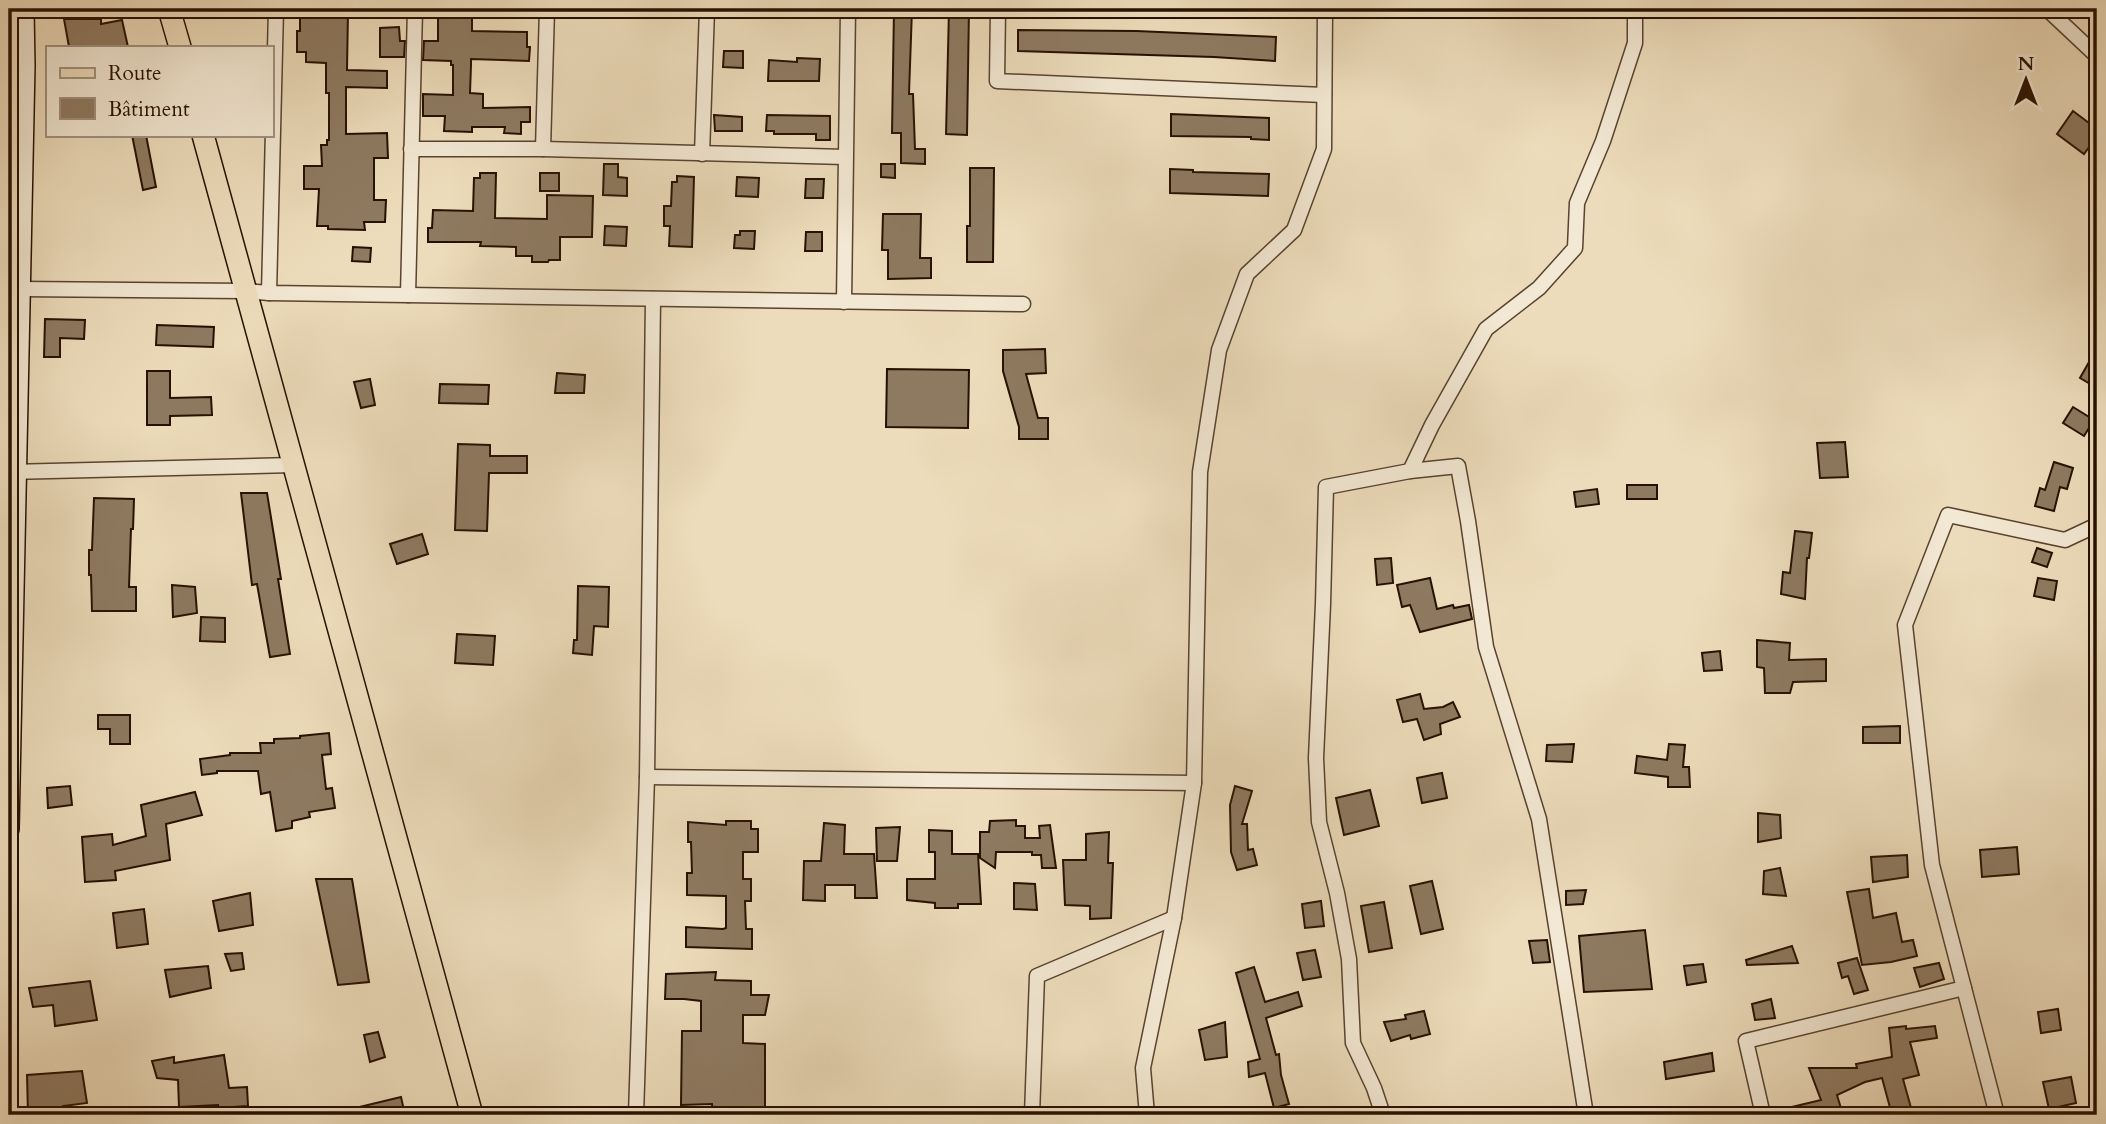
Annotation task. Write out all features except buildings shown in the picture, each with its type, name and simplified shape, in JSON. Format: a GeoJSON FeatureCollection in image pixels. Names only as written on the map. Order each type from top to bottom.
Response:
{"type":"FeatureCollection","features":[{"type":"Feature","properties":{"kind":"main road"},"geometry":{"type":"LineString","coordinates":[[169,9],[180,46]]}},
{"type":"Feature","properties":{"kind":"main road"},"geometry":{"type":"LineString","coordinates":[[203,136],[472,1115]]}},
{"type":"Feature","properties":{"kind":"street"},"geometry":{"type":"LineString","coordinates":[[9,829],[13,472],[20,289],[17,72],[24,9]]}},
{"type":"Feature","properties":{"kind":"street"},"geometry":{"type":"LineString","coordinates":[[270,293],[276,9]]}},
{"type":"Feature","properties":{"kind":"street"},"geometry":{"type":"LineString","coordinates":[[408,295],[415,9]]}},
{"type":"Feature","properties":{"kind":"street"},"geometry":{"type":"LineString","coordinates":[[543,149],[547,9]]}},
{"type":"Feature","properties":{"kind":"street"},"geometry":{"type":"LineString","coordinates":[[702,154],[707,9]]}},
{"type":"Feature","properties":{"kind":"street"},"geometry":{"type":"LineString","coordinates":[[844,302],[848,9]]}},
{"type":"Feature","properties":{"kind":"street"},"geometry":{"type":"LineString","coordinates":[[998,9],[997,81],[1325,95]]}},
{"type":"Feature","properties":{"kind":"street"},"geometry":{"type":"LineString","coordinates":[[1147,1115],[1143,1068],[1174,918],[1194,783],[1200,472],[1219,350],[1247,274],[1294,230],[1324,149],[1325,9]]}},
{"type":"Feature","properties":{"kind":"street"},"geometry":{"type":"LineString","coordinates":[[1410,471],[1432,425],[1486,329],[1539,288],[1575,248],[1577,203],[1604,141],[1634,43],[1635,9]]}},
{"type":"Feature","properties":{"kind":"street"},"geometry":{"type":"LineString","coordinates":[[2047,9],[2097,57]]}},
{"type":"Feature","properties":{"kind":"street"},"geometry":{"type":"LineString","coordinates":[[411,149],[543,149],[845,157]]}},
{"type":"Feature","properties":{"kind":"street"},"geometry":{"type":"LineString","coordinates":[[20,289],[1023,304]]}},
{"type":"Feature","properties":{"kind":"street"},"geometry":{"type":"LineString","coordinates":[[636,1115],[647,777],[653,299]]}},
{"type":"Feature","properties":{"kind":"street"},"geometry":{"type":"LineString","coordinates":[[13,472],[293,465]]}},
{"type":"Feature","properties":{"kind":"street"},"geometry":{"type":"LineString","coordinates":[[1383,1115],[1353,1043],[1349,959],[1320,822],[1315,758],[1326,487],[1410,471],[1458,466],[1486,647],[1539,819],[1586,1115]]}},
{"type":"Feature","properties":{"kind":"street"},"geometry":{"type":"LineString","coordinates":[[1997,1115],[1932,865],[1905,625],[1948,515],[2065,540],[2097,525]]}},
{"type":"Feature","properties":{"kind":"street"},"geometry":{"type":"LineString","coordinates":[[647,777],[1194,783]]}},
{"type":"Feature","properties":{"kind":"street"},"geometry":{"type":"LineString","coordinates":[[1032,1115],[1037,976],[1174,918]]}},
{"type":"Feature","properties":{"kind":"street"},"geometry":{"type":"LineString","coordinates":[[1763,1115],[1746,1041],[1964,988]]}}]}
